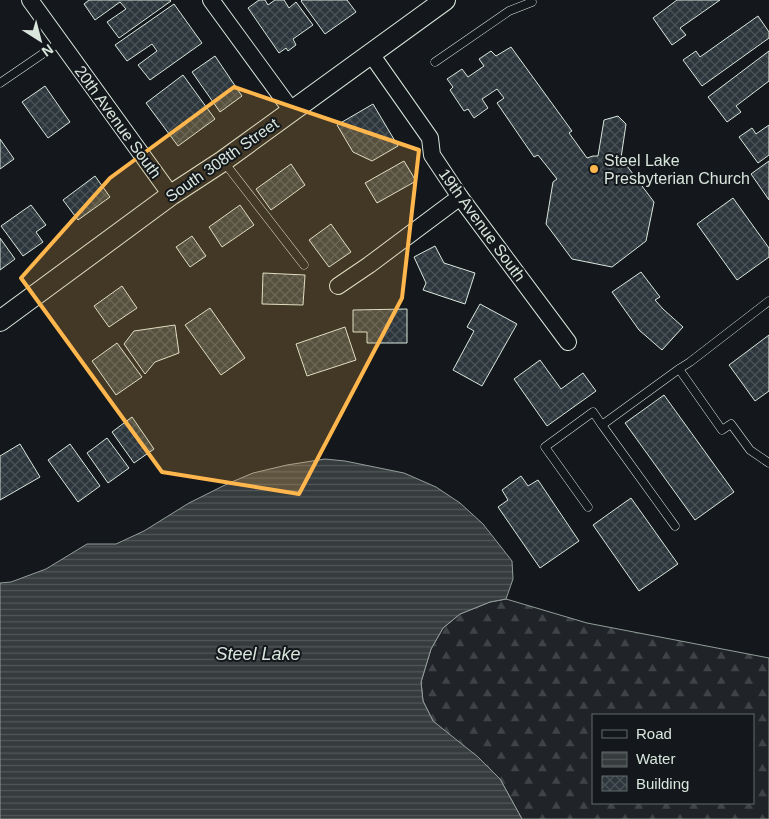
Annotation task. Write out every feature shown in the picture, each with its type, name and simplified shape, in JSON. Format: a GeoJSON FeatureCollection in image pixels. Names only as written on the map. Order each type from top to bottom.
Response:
{"type":"FeatureCollection","features":[{"type":"Feature","properties":{"kind":"street","name":"20th Avenue South"},"geometry":{"type":"LineString","coordinates":[[30,0],[171,195]]}},
{"type":"Feature","properties":{"kind":"street"},"geometry":{"type":"LineString","coordinates":[[211,0],[292,111]]}},
{"type":"Feature","properties":{"kind":"street","name":"South 308th Street"},"geometry":{"type":"LineString","coordinates":[[0,321],[171,195],[223,161],[445,0]]}},
{"type":"Feature","properties":{"kind":"street","name":"19th Avenue South"},"geometry":{"type":"LineString","coordinates":[[371,54],[430,138],[432,155],[460,198],[568,342]]}},
{"type":"Feature","properties":{"kind":"street"},"geometry":{"type":"LineString","coordinates":[[338,286],[369,266],[460,198]]}},
{"type":"Feature","properties":{"kind":"lane"},"geometry":{"type":"LineString","coordinates":[[436,62],[510,11],[532,2]]}},
{"type":"Feature","properties":{"kind":"lane"},"geometry":{"type":"LineString","coordinates":[[0,83],[60,42]]}},
{"type":"Feature","properties":{"kind":"lane"},"geometry":{"type":"LineString","coordinates":[[223,161],[304,265]]}},
{"type":"Feature","properties":{"kind":"lane"},"geometry":{"type":"LineString","coordinates":[[602,425],[769,302]]}},
{"type":"Feature","properties":{"kind":"lane"},"geometry":{"type":"LineString","coordinates":[[679,369],[722,430],[731,424],[750,450],[769,462]]}},
{"type":"Feature","properties":{"kind":"lane"},"geometry":{"type":"LineString","coordinates":[[588,507],[545,447],[593,412],[675,526]]}},
{"type":"Feature","properties":{"kind":"highlighted area"},"geometry":{"type":"Polygon","coordinates":[[[234,87],[419,150],[402,298],[299,494],[162,472],[21,278],[110,178],[234,87]]]}},
{"type":"Feature","properties":{"kind":"green space"},"geometry":{"type":"Polygon","coordinates":[[[506,599],[587,623],[769,658],[769,819],[522,819],[500,779],[433,721],[423,701],[421,682],[431,649],[443,628],[460,614],[490,602],[506,599]]]}},
{"type":"Feature","properties":{"kind":"water","name":"Steel Lake"},"geometry":{"type":"Polygon","coordinates":[[[325,459],[345,461],[404,473],[436,487],[460,503],[483,524],[512,561],[513,579],[506,599],[490,602],[460,614],[443,628],[431,649],[421,682],[423,701],[433,721],[478,757],[500,779],[522,819],[0,819],[0,583],[11,582],[46,569],[87,544],[116,544],[144,531],[189,503],[253,473],[325,459]]]}},
{"type":"Feature","properties":{"kind":"building"},"geometry":{"type":"Polygon","coordinates":[[[89,0],[171,1],[119,38],[107,22],[126,9],[120,2],[95,20],[84,4],[89,0]]]}},
{"type":"Feature","properties":{"kind":"building"},"geometry":{"type":"Polygon","coordinates":[[[259,0],[265,0],[268,5],[275,0],[284,0],[289,8],[296,2],[313,25],[293,39],[296,45],[288,51],[286,48],[279,53],[248,8],[259,0]]]}},
{"type":"Feature","properties":{"kind":"building"},"geometry":{"type":"Polygon","coordinates":[[[302,0],[347,0],[356,12],[325,34],[302,0]]]}},
{"type":"Feature","properties":{"kind":"building"},"geometry":{"type":"Polygon","coordinates":[[[677,0],[720,0],[680,28],[686,35],[672,45],[653,18],[677,0]]]}},
{"type":"Feature","properties":{"kind":"building"},"geometry":{"type":"Polygon","coordinates":[[[174,4],[202,43],[150,80],[138,65],[157,51],[152,44],[127,61],[115,45],[174,4]]]}},
{"type":"Feature","properties":{"kind":"building"},"geometry":{"type":"Polygon","coordinates":[[[758,16],[769,32],[769,38],[702,86],[683,60],[696,51],[700,57],[758,16]]]}},
{"type":"Feature","properties":{"kind":"building"},"geometry":{"type":"Polygon","coordinates":[[[511,47],[572,131],[569,133],[587,158],[598,156],[604,120],[618,116],[626,124],[621,158],[654,202],[646,241],[612,267],[572,259],[546,224],[553,182],[557,179],[538,155],[534,157],[497,103],[504,98],[497,89],[482,99],[488,108],[474,118],[468,109],[464,111],[450,90],[453,87],[447,79],[462,69],[468,77],[484,66],[479,59],[491,51],[496,56],[511,47]]]}},
{"type":"Feature","properties":{"kind":"building"},"geometry":{"type":"Polygon","coordinates":[[[769,51],[769,81],[736,106],[741,112],[727,122],[708,97],[769,51]]]}},
{"type":"Feature","properties":{"kind":"building"},"geometry":{"type":"Polygon","coordinates":[[[215,56],[242,96],[220,112],[192,72],[215,56]]]}},
{"type":"Feature","properties":{"kind":"building"},"geometry":{"type":"Polygon","coordinates":[[[183,75],[215,119],[178,146],[146,103],[183,75]]]}},
{"type":"Feature","properties":{"kind":"building"},"geometry":{"type":"Polygon","coordinates":[[[45,86],[70,122],[48,138],[22,102],[45,86]]]}},
{"type":"Feature","properties":{"kind":"building"},"geometry":{"type":"Polygon","coordinates":[[[373,104],[398,146],[372,161],[353,152],[337,125],[373,104]]]}},
{"type":"Feature","properties":{"kind":"building"},"geometry":{"type":"Polygon","coordinates":[[[769,125],[769,155],[758,163],[739,137],[752,128],[756,134],[769,125]]]}},
{"type":"Feature","properties":{"kind":"building"},"geometry":{"type":"Polygon","coordinates":[[[0,139],[14,159],[0,169],[0,139]]]}},
{"type":"Feature","properties":{"kind":"building"},"geometry":{"type":"Polygon","coordinates":[[[404,161],[416,181],[377,203],[365,183],[404,161]]]}},
{"type":"Feature","properties":{"kind":"building"},"geometry":{"type":"Polygon","coordinates":[[[769,161],[769,200],[751,174],[769,161]]]}},
{"type":"Feature","properties":{"kind":"building"},"geometry":{"type":"Polygon","coordinates":[[[291,164],[305,185],[271,210],[256,189],[291,164]]]}},
{"type":"Feature","properties":{"kind":"building"},"geometry":{"type":"Polygon","coordinates":[[[95,176],[110,197],[78,220],[63,200],[95,176]]]}},
{"type":"Feature","properties":{"kind":"building"},"geometry":{"type":"Polygon","coordinates":[[[733,198],[769,248],[769,257],[737,280],[697,224],[733,198]]]}},
{"type":"Feature","properties":{"kind":"building"},"geometry":{"type":"Polygon","coordinates":[[[31,205],[46,225],[36,232],[43,242],[23,256],[1,226],[31,205]]]}},
{"type":"Feature","properties":{"kind":"building"},"geometry":{"type":"Polygon","coordinates":[[[240,205],[254,225],[222,247],[209,227],[240,205]]]}},
{"type":"Feature","properties":{"kind":"building"},"geometry":{"type":"Polygon","coordinates":[[[331,224],[351,252],[329,267],[309,240],[331,224]]]}},
{"type":"Feature","properties":{"kind":"building"},"geometry":{"type":"Polygon","coordinates":[[[192,236],[206,256],[190,267],[176,247],[192,236]]]}},
{"type":"Feature","properties":{"kind":"building"},"geometry":{"type":"Polygon","coordinates":[[[0,238],[15,259],[0,270],[0,238]]]}},
{"type":"Feature","properties":{"kind":"building"},"geometry":{"type":"Polygon","coordinates":[[[435,246],[444,263],[475,273],[465,304],[423,290],[426,283],[414,257],[435,246]]]}},
{"type":"Feature","properties":{"kind":"building"},"geometry":{"type":"Polygon","coordinates":[[[641,272],[660,297],[655,300],[683,327],[662,350],[639,330],[612,292],[641,272]]]}},
{"type":"Feature","properties":{"kind":"building"},"geometry":{"type":"Polygon","coordinates":[[[263,273],[305,275],[303,305],[262,304],[263,273]]]}},
{"type":"Feature","properties":{"kind":"building"},"geometry":{"type":"Polygon","coordinates":[[[122,286],[137,308],[109,327],[94,306],[122,286]]]}},
{"type":"Feature","properties":{"kind":"building"},"geometry":{"type":"Polygon","coordinates":[[[480,304],[517,324],[482,386],[453,370],[474,331],[467,327],[480,304]]]}},
{"type":"Feature","properties":{"kind":"building"},"geometry":{"type":"Polygon","coordinates":[[[210,308],[245,358],[221,375],[185,325],[210,308]]]}},
{"type":"Feature","properties":{"kind":"building"},"geometry":{"type":"Polygon","coordinates":[[[407,309],[407,343],[367,343],[367,332],[353,332],[353,310],[407,309]]]}},
{"type":"Feature","properties":{"kind":"building"},"geometry":{"type":"Polygon","coordinates":[[[175,325],[179,353],[155,362],[145,374],[124,344],[134,331],[175,325]]]}},
{"type":"Feature","properties":{"kind":"building"},"geometry":{"type":"Polygon","coordinates":[[[345,327],[356,360],[307,376],[296,344],[345,327]]]}},
{"type":"Feature","properties":{"kind":"building"},"geometry":{"type":"Polygon","coordinates":[[[769,335],[769,391],[755,401],[729,365],[769,335]]]}},
{"type":"Feature","properties":{"kind":"building"},"geometry":{"type":"Polygon","coordinates":[[[117,343],[142,377],[116,395],[92,361],[117,343]]]}},
{"type":"Feature","properties":{"kind":"building"},"geometry":{"type":"Polygon","coordinates":[[[540,360],[561,389],[583,373],[596,391],[547,426],[514,379],[540,360]]]}},
{"type":"Feature","properties":{"kind":"building"},"geometry":{"type":"Polygon","coordinates":[[[664,395],[734,492],[695,520],[625,423],[664,395]]]}},
{"type":"Feature","properties":{"kind":"building"},"geometry":{"type":"Polygon","coordinates":[[[132,417],[154,449],[134,463],[112,432],[132,417]]]}},
{"type":"Feature","properties":{"kind":"building"},"geometry":{"type":"Polygon","coordinates":[[[107,438],[129,468],[108,483],[87,453],[107,438]]]}},
{"type":"Feature","properties":{"kind":"building"},"geometry":{"type":"Polygon","coordinates":[[[20,444],[40,477],[0,500],[0,456],[20,444]]]}},
{"type":"Feature","properties":{"kind":"building"},"geometry":{"type":"Polygon","coordinates":[[[70,444],[100,486],[78,502],[48,460],[70,444]]]}},
{"type":"Feature","properties":{"kind":"building"},"geometry":{"type":"Polygon","coordinates":[[[521,476],[528,486],[538,480],[579,541],[540,568],[498,507],[508,500],[502,490],[521,476]]]}},
{"type":"Feature","properties":{"kind":"building"},"geometry":{"type":"Polygon","coordinates":[[[631,498],[678,564],[639,591],[593,525],[631,498]]]}},
{"type":"Feature","properties":{"kind":"place","name":"Steel Lake Presbyterian Church"},"geometry":{"type":"Point","coordinates":[594,169]}}]}
